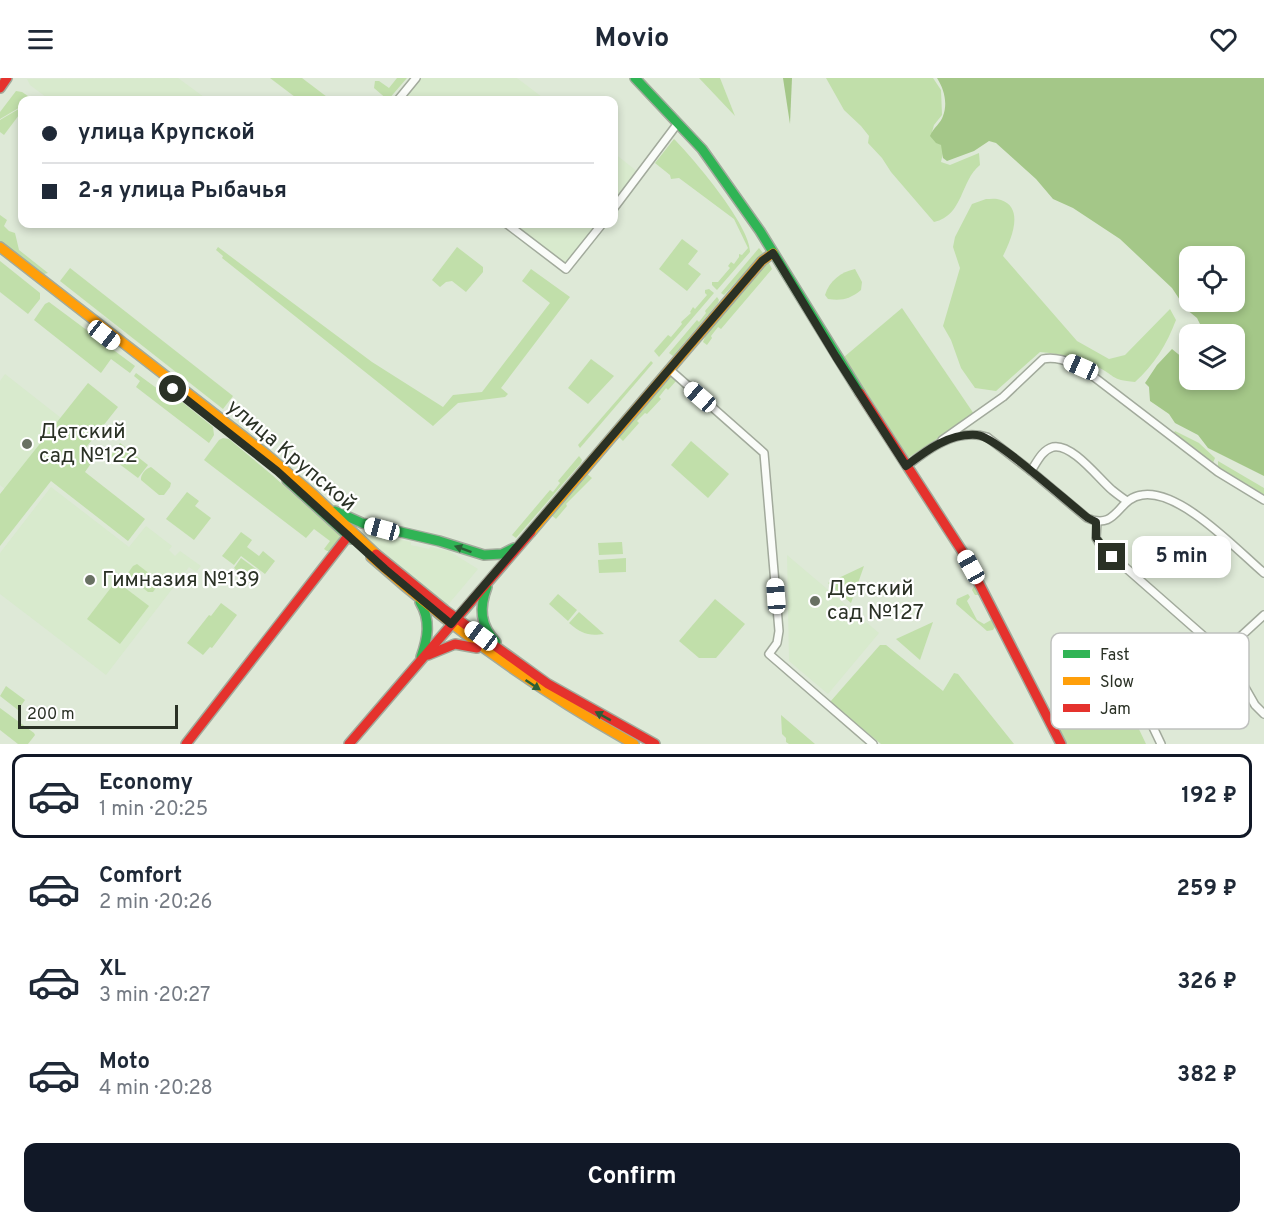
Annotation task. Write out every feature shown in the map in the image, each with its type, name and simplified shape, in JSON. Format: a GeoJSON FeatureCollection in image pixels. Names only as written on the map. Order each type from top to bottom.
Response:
{"type":"FeatureCollection","features":[{"type":"Feature","properties":{"kind":"main road"},"geometry":{"type":"LineString","coordinates":[[0,87],[7,78]]}},
{"type":"Feature","properties":{"kind":"main road"},"geometry":{"type":"LineString","coordinates":[[635,78],[678,123],[718,171],[752,219],[836,357],[971,567],[1051,724]]}},
{"type":"Feature","properties":{"kind":"main road","name":"улица Крупской"},"geometry":{"type":"LineString","coordinates":[[0,247],[266,454],[486,651],[561,703],[634,744]]}},
{"type":"Feature","properties":{"kind":"main road"},"geometry":{"type":"LineString","coordinates":[[349,744],[762,261],[773,253]]}},
{"type":"Feature","properties":{"kind":"main road","name":"улица Крупской"},"geometry":{"type":"LineString","coordinates":[[0,254],[277,471],[414,594],[575,700],[655,744]]}},
{"type":"Feature","properties":{"kind":"main road"},"geometry":{"type":"LineString","coordinates":[[314,495],[334,510],[362,523],[439,541],[474,553],[495,555],[519,545]]}},
{"type":"Feature","properties":{"kind":"main road"},"geometry":{"type":"LineString","coordinates":[[186,744],[348,536]]}},
{"type":"Feature","properties":{"kind":"main road"},"geometry":{"type":"LineString","coordinates":[[494,576],[483,598],[481,618],[489,635],[512,659]]}},
{"type":"Feature","properties":{"kind":"main road"},"geometry":{"type":"LineString","coordinates":[[414,594],[424,608],[429,623],[426,643],[419,662]]}},
{"type":"Feature","properties":{"kind":"main road"},"geometry":{"type":"LineString","coordinates":[[419,662],[436,650],[455,644],[468,645],[486,651]]}},
{"type":"Feature","properties":{"kind":"main road"},"geometry":{"type":"LineString","coordinates":[[1053,729],[1061,744]]}},
{"type":"Feature","properties":{"kind":"street"},"geometry":{"type":"LineString","coordinates":[[401,96],[416,78]]}},
{"type":"Feature","properties":{"kind":"street"},"geometry":{"type":"LineString","coordinates":[[618,203],[678,123]]}},
{"type":"Feature","properties":{"kind":"street"},"geometry":{"type":"LineString","coordinates":[[512,228],[566,269],[599,228]]}},
{"type":"Feature","properties":{"kind":"street"},"geometry":{"type":"LineString","coordinates":[[906,466],[1003,398],[1043,359],[1050,357],[1081,367],[1218,472],[1264,500]]}},
{"type":"Feature","properties":{"kind":"street"},"geometry":{"type":"LineString","coordinates":[[669,369],[764,453],[779,631],[777,643],[769,654],[873,744]]}},
{"type":"Feature","properties":{"kind":"street"},"geometry":{"type":"LineString","coordinates":[[938,443],[972,435],[987,437],[1032,471],[1070,505],[1096,522],[1106,521],[1134,497],[1152,494],[1174,501],[1200,518],[1264,573]]}},
{"type":"Feature","properties":{"kind":"street"},"geometry":{"type":"LineString","coordinates":[[1032,471],[1043,453],[1054,447],[1061,447],[1077,456],[1113,491],[1127,501]]}},
{"type":"Feature","properties":{"kind":"street"},"geometry":{"type":"LineString","coordinates":[[1096,522],[1096,538],[1112,557],[1200,633]]}},
{"type":"Feature","properties":{"kind":"street"},"geometry":{"type":"LineString","coordinates":[[1244,633],[1264,615]]}},
{"type":"Feature","properties":{"kind":"street"},"geometry":{"type":"LineString","coordinates":[[1249,694],[1264,714]]}},
{"type":"Feature","properties":{"kind":"street"},"geometry":{"type":"LineString","coordinates":[[1154,729],[1161,744]]}},
{"type":"Feature","properties":{"kind":"shaded area"},"geometry":{"type":"Polygon","coordinates":[[[178,78],[203,96],[45,96],[30,85],[27,79],[178,78]]]}},
{"type":"Feature","properties":{"kind":"shaded area"},"geometry":{"type":"Polygon","coordinates":[[[270,78],[302,78],[326,96],[294,96],[270,78]]]}},
{"type":"Feature","properties":{"kind":"shaded area"},"geometry":{"type":"Polygon","coordinates":[[[397,78],[407,78],[391,96],[383,96],[374,88],[375,81],[389,88],[397,78]]]}},
{"type":"Feature","properties":{"kind":"shaded area"},"geometry":{"type":"Polygon","coordinates":[[[420,78],[517,78],[541,96],[406,96],[420,78]]]}},
{"type":"Feature","properties":{"kind":"shaded area"},"geometry":{"type":"Polygon","coordinates":[[[699,78],[720,78],[735,116],[699,78]]]}},
{"type":"Feature","properties":{"kind":"shaded area"},"geometry":{"type":"Polygon","coordinates":[[[783,78],[792,78],[790,124],[783,78]]]}},
{"type":"Feature","properties":{"kind":"shaded area"},"geometry":{"type":"Polygon","coordinates":[[[826,78],[933,78],[941,90],[942,115],[934,125],[932,132],[944,149],[941,162],[950,165],[979,153],[980,165],[951,212],[934,222],[868,143],[869,136],[844,110],[826,78]]]}},
{"type":"Feature","properties":{"kind":"shaded area"},"geometry":{"type":"Polygon","coordinates":[[[937,78],[1264,78],[1264,476],[1208,448],[1198,435],[1175,423],[1169,414],[1150,401],[1149,387],[1145,383],[1172,349],[1179,355],[1179,390],[1245,390],[1245,324],[1200,324],[1190,312],[1245,312],[1245,246],[1179,246],[1179,298],[1172,288],[1120,239],[1073,208],[1053,199],[1036,179],[996,143],[989,141],[974,151],[947,161],[943,158],[941,145],[930,136],[942,119],[945,106],[943,91],[937,78]]]}},
{"type":"Feature","properties":{"kind":"shaded area"},"geometry":{"type":"Polygon","coordinates":[[[16,91],[28,96],[18,96],[18,108],[0,119],[0,112],[16,91]]]}},
{"type":"Feature","properties":{"kind":"shaded area"},"geometry":{"type":"Polygon","coordinates":[[[18,109],[18,116],[4,135],[0,132],[0,120],[18,109]]]}},
{"type":"Feature","properties":{"kind":"shaded area"},"geometry":{"type":"Polygon","coordinates":[[[674,139],[720,194],[742,227],[748,241],[750,252],[717,290],[712,282],[718,282],[730,268],[728,266],[731,262],[734,264],[739,254],[742,255],[748,248],[734,219],[679,178],[671,179],[670,175],[655,163],[674,139]]]}},
{"type":"Feature","properties":{"kind":"shaded area"},"geometry":{"type":"Polygon","coordinates":[[[618,156],[639,173],[618,201],[618,156]]]}},
{"type":"Feature","properties":{"kind":"shaded area"},"geometry":{"type":"Polygon","coordinates":[[[986,199],[1001,200],[1013,210],[1014,225],[1003,256],[1077,341],[1109,359],[1125,355],[1170,309],[1176,320],[1168,337],[1154,361],[1135,382],[1117,378],[1076,358],[1040,352],[996,391],[975,388],[961,368],[951,340],[943,326],[960,268],[953,247],[955,237],[972,204],[986,199]]]}},
{"type":"Feature","properties":{"kind":"shaded area"},"geometry":{"type":"Polygon","coordinates":[[[0,215],[7,220],[4,226],[15,233],[19,250],[48,273],[44,274],[0,241],[0,215]]]}},
{"type":"Feature","properties":{"kind":"shaded area"},"geometry":{"type":"Polygon","coordinates":[[[517,228],[596,228],[566,264],[517,228]]]}},
{"type":"Feature","properties":{"kind":"shaded area"},"geometry":{"type":"Polygon","coordinates":[[[682,239],[698,251],[688,264],[701,274],[687,291],[659,269],[682,239]]]}},
{"type":"Feature","properties":{"kind":"shaded area"},"geometry":{"type":"Polygon","coordinates":[[[218,247],[372,362],[443,407],[453,395],[482,392],[550,303],[522,281],[531,269],[570,297],[501,388],[508,394],[505,397],[458,403],[433,426],[222,258],[223,256],[216,250],[218,247]]]}},
{"type":"Feature","properties":{"kind":"shaded area"},"geometry":{"type":"Polygon","coordinates":[[[457,247],[483,267],[483,272],[466,292],[452,281],[440,287],[432,280],[457,247]]]}},
{"type":"Feature","properties":{"kind":"shaded area"},"geometry":{"type":"Polygon","coordinates":[[[759,248],[763,253],[724,295],[721,293],[759,248]]]}},
{"type":"Feature","properties":{"kind":"shaded area"},"geometry":{"type":"Polygon","coordinates":[[[0,261],[40,293],[40,299],[28,314],[0,292],[0,261]]]}},
{"type":"Feature","properties":{"kind":"shaded area"},"geometry":{"type":"Polygon","coordinates":[[[766,263],[769,263],[772,269],[721,329],[718,327],[707,345],[703,342],[708,330],[766,263]]]}},
{"type":"Feature","properties":{"kind":"shaded area"},"geometry":{"type":"Polygon","coordinates":[[[70,268],[233,396],[223,409],[60,281],[70,268]]]}},
{"type":"Feature","properties":{"kind":"shaded area"},"geometry":{"type":"Polygon","coordinates":[[[855,269],[862,282],[861,290],[846,299],[828,299],[825,295],[833,281],[845,272],[855,269]]]}},
{"type":"Feature","properties":{"kind":"shaded area"},"geometry":{"type":"Polygon","coordinates":[[[709,289],[714,293],[659,357],[654,351],[668,335],[671,337],[682,324],[681,322],[691,313],[693,307],[695,309],[707,295],[705,290],[709,289]]]}},
{"type":"Feature","properties":{"kind":"shaded area"},"geometry":{"type":"Polygon","coordinates":[[[717,297],[718,303],[673,356],[669,353],[697,320],[699,322],[717,297]]]}},
{"type":"Feature","properties":{"kind":"shaded area"},"geometry":{"type":"Polygon","coordinates":[[[49,302],[135,366],[130,373],[111,359],[101,373],[34,320],[49,302]]]}},
{"type":"Feature","properties":{"kind":"shaded area"},"geometry":{"type":"Polygon","coordinates":[[[902,308],[974,414],[908,458],[844,357],[902,308]]]}},
{"type":"Feature","properties":{"kind":"shaded area"},"geometry":{"type":"Polygon","coordinates":[[[591,359],[614,376],[588,404],[568,388],[591,359]]]}},
{"type":"Feature","properties":{"kind":"shaded area"},"geometry":{"type":"Polygon","coordinates":[[[651,361],[653,363],[580,448],[578,445],[651,361]]]}},
{"type":"Feature","properties":{"kind":"shaded area"},"geometry":{"type":"Polygon","coordinates":[[[136,373],[166,395],[181,401],[213,427],[214,435],[209,443],[136,387],[140,381],[134,376],[136,373]]]}},
{"type":"Feature","properties":{"kind":"shaded area","name":"Детский сад №122"},"geometry":{"type":"Polygon","coordinates":[[[5,374],[70,425],[14,496],[0,485],[0,381],[5,374]]]}},
{"type":"Feature","properties":{"kind":"shaded area"},"geometry":{"type":"Polygon","coordinates":[[[671,377],[676,381],[668,390],[666,388],[659,397],[661,399],[637,421],[639,423],[623,441],[618,436],[671,377]]]}},
{"type":"Feature","properties":{"kind":"shaded area"},"geometry":{"type":"Polygon","coordinates":[[[88,383],[118,407],[84,450],[94,459],[85,472],[145,519],[128,541],[51,481],[0,546],[0,494],[88,383]]]}},
{"type":"Feature","properties":{"kind":"shaded area"},"geometry":{"type":"Polygon","coordinates":[[[1175,431],[1199,443],[1215,458],[1213,463],[1173,434],[1175,431]]]}},
{"type":"Feature","properties":{"kind":"shaded area"},"geometry":{"type":"Polygon","coordinates":[[[223,438],[229,439],[272,475],[340,536],[332,551],[324,549],[330,541],[314,529],[306,538],[204,460],[223,438]]]}},
{"type":"Feature","properties":{"kind":"shaded area"},"geometry":{"type":"Polygon","coordinates":[[[691,441],[729,474],[708,498],[671,465],[691,441]]]}},
{"type":"Feature","properties":{"kind":"shaded area"},"geometry":{"type":"Polygon","coordinates":[[[120,443],[148,465],[138,478],[110,457],[120,443]]]}},
{"type":"Feature","properties":{"kind":"shaded area"},"geometry":{"type":"Polygon","coordinates":[[[579,456],[581,463],[516,538],[512,535],[550,490],[553,492],[560,483],[558,481],[579,456]]]}},
{"type":"Feature","properties":{"kind":"shaded area"},"geometry":{"type":"Polygon","coordinates":[[[1218,461],[1264,488],[1264,497],[1218,468],[1218,461]]]}},
{"type":"Feature","properties":{"kind":"shaded area"},"geometry":{"type":"Polygon","coordinates":[[[151,467],[171,483],[164,495],[159,495],[141,480],[144,472],[151,467]]]}},
{"type":"Feature","properties":{"kind":"shaded area"},"geometry":{"type":"Polygon","coordinates":[[[586,473],[592,478],[566,504],[567,506],[556,519],[550,514],[586,473]]]}},
{"type":"Feature","properties":{"kind":"shaded area","name":"Гимназия №139"},"geometry":{"type":"Polygon","coordinates":[[[51,487],[129,547],[146,526],[172,546],[169,550],[175,556],[180,551],[201,566],[196,572],[189,567],[106,675],[0,594],[0,553],[51,487]]]}},
{"type":"Feature","properties":{"kind":"shaded area"},"geometry":{"type":"Polygon","coordinates":[[[187,492],[199,501],[195,506],[211,518],[194,540],[166,519],[187,492]]]}},
{"type":"Feature","properties":{"kind":"shaded area"},"geometry":{"type":"Polygon","coordinates":[[[241,532],[252,540],[247,547],[259,556],[263,551],[275,561],[265,574],[241,556],[234,565],[222,556],[241,532]]]}},
{"type":"Feature","properties":{"kind":"shaded area"},"geometry":{"type":"Polygon","coordinates":[[[369,533],[411,542],[411,545],[449,551],[478,569],[447,606],[366,537],[369,533]]]}},
{"type":"Feature","properties":{"kind":"shaded area"},"geometry":{"type":"Polygon","coordinates":[[[622,542],[623,554],[599,555],[598,543],[622,542]]]}},
{"type":"Feature","properties":{"kind":"shaded area","name":"Детский сад №127"},"geometry":{"type":"Polygon","coordinates":[[[787,555],[879,633],[828,694],[789,661],[787,555]]]}},
{"type":"Feature","properties":{"kind":"shaded area"},"geometry":{"type":"Polygon","coordinates":[[[241,558],[260,572],[253,582],[234,568],[241,558]]]}},
{"type":"Feature","properties":{"kind":"shaded area"},"geometry":{"type":"Polygon","coordinates":[[[626,558],[626,572],[599,573],[598,560],[626,558]]]}},
{"type":"Feature","properties":{"kind":"shaded area"},"geometry":{"type":"Polygon","coordinates":[[[137,564],[159,581],[153,592],[148,592],[128,576],[133,566],[137,564]]]}},
{"type":"Feature","properties":{"kind":"shaded area"},"geometry":{"type":"Polygon","coordinates":[[[864,566],[851,603],[828,583],[864,566]]]}},
{"type":"Feature","properties":{"kind":"shaded area"},"geometry":{"type":"Polygon","coordinates":[[[116,581],[149,606],[120,644],[87,619],[116,581]]]}},
{"type":"Feature","properties":{"kind":"shaded area"},"geometry":{"type":"Polygon","coordinates":[[[974,586],[996,625],[993,630],[987,631],[956,604],[957,599],[968,594],[970,597],[967,601],[977,620],[984,624],[991,620],[979,595],[975,595],[972,590],[974,586]]]}},
{"type":"Feature","properties":{"kind":"shaded area"},"geometry":{"type":"Polygon","coordinates":[[[558,594],[577,610],[568,621],[549,604],[558,594]]]}},
{"type":"Feature","properties":{"kind":"shaded area"},"geometry":{"type":"Polygon","coordinates":[[[715,599],[745,624],[716,658],[699,658],[679,641],[715,599]]]}},
{"type":"Feature","properties":{"kind":"shaded area"},"geometry":{"type":"Polygon","coordinates":[[[221,603],[237,615],[212,648],[210,647],[203,655],[187,643],[221,603]]]}},
{"type":"Feature","properties":{"kind":"shaded area"},"geometry":{"type":"Polygon","coordinates":[[[579,612],[604,634],[585,633],[569,623],[579,612]]]}},
{"type":"Feature","properties":{"kind":"shaded area"},"geometry":{"type":"Polygon","coordinates":[[[933,622],[920,660],[896,639],[933,622]]]}},
{"type":"Feature","properties":{"kind":"shaded area"},"geometry":{"type":"Polygon","coordinates":[[[880,645],[886,645],[943,691],[954,673],[958,674],[1014,744],[881,744],[830,702],[880,645]]]}},
{"type":"Feature","properties":{"kind":"shaded area"},"geometry":{"type":"Polygon","coordinates":[[[6,686],[25,700],[18,710],[0,696],[6,686]]]}},
{"type":"Feature","properties":{"kind":"shaded area"},"geometry":{"type":"Polygon","coordinates":[[[0,708],[34,733],[35,735],[28,744],[18,744],[0,730],[0,708]]]}},
{"type":"Feature","properties":{"kind":"shaded area"},"geometry":{"type":"Polygon","coordinates":[[[781,715],[815,744],[786,742],[782,734],[781,715]]]}},
{"type":"Feature","properties":{"kind":"shaded area"},"geometry":{"type":"Polygon","coordinates":[[[1058,729],[1139,729],[1146,744],[1065,744],[1058,729]]]}},
{"type":"Feature","properties":{"kind":"traffic: fast"},"geometry":{"type":"LineString","coordinates":[[635,78],[702,149],[760,231],[860,393]]}},
{"type":"Feature","properties":{"kind":"traffic: fast"},"geometry":{"type":"LineString","coordinates":[[287,480],[352,539]]}},
{"type":"Feature","properties":{"kind":"traffic: fast"},"geometry":{"type":"LineString","coordinates":[[335,511],[362,523],[439,541],[484,555],[502,554],[514,548]]}},
{"type":"Feature","properties":{"kind":"traffic: fast"},"geometry":{"type":"LineString","coordinates":[[487,587],[482,616],[496,642]]}},
{"type":"Feature","properties":{"kind":"traffic: fast"},"geometry":{"type":"LineString","coordinates":[[420,602],[427,622],[421,657]]}},
{"type":"Feature","properties":{"kind":"traffic: slow"},"geometry":{"type":"LineString","coordinates":[[0,247],[266,454],[314,495],[376,554]]}},
{"type":"Feature","properties":{"kind":"traffic: slow"},"geometry":{"type":"LineString","coordinates":[[531,532],[762,261],[773,253]]}},
{"type":"Feature","properties":{"kind":"traffic: slow"},"geometry":{"type":"LineString","coordinates":[[371,557],[497,658],[564,703],[634,744]]}},
{"type":"Feature","properties":{"kind":"traffic: jam"},"geometry":{"type":"LineString","coordinates":[[0,88],[7,78]]}},
{"type":"Feature","properties":{"kind":"traffic: jam"},"geometry":{"type":"LineString","coordinates":[[860,393],[964,554],[1051,724]]}},
{"type":"Feature","properties":{"kind":"traffic: jam"},"geometry":{"type":"LineString","coordinates":[[349,744],[531,532]]}},
{"type":"Feature","properties":{"kind":"traffic: jam"},"geometry":{"type":"LineString","coordinates":[[186,744],[348,536]]}},
{"type":"Feature","properties":{"kind":"traffic: jam"},"geometry":{"type":"LineString","coordinates":[[376,554],[445,610],[548,684],[655,744]]}},
{"type":"Feature","properties":{"kind":"traffic: jam"},"geometry":{"type":"LineString","coordinates":[[428,655],[455,644],[477,648]]}},
{"type":"Feature","properties":{"kind":"traffic: jam"},"geometry":{"type":"LineString","coordinates":[[1053,729],[1061,744]]}},
{"type":"Feature","properties":{"kind":"place","name":"Детский сад №122"},"geometry":{"type":"Point","coordinates":[27,444]}},
{"type":"Feature","properties":{"kind":"place","name":"Гимназия №139"},"geometry":{"type":"Point","coordinates":[90,580]}},
{"type":"Feature","properties":{"kind":"place","name":"Детский сад №127"},"geometry":{"type":"Point","coordinates":[815,601]}},
{"type":"Feature","properties":{"kind":"route"},"geometry":{"type":"LineString","coordinates":[[173,389],[277,471],[385,569],[451,624],[649,391],[762,261],[773,253],[906,466],[938,443],[972,435],[987,437],[1032,471],[1060,497],[1096,522],[1096,538],[1112,557]]}}]}
